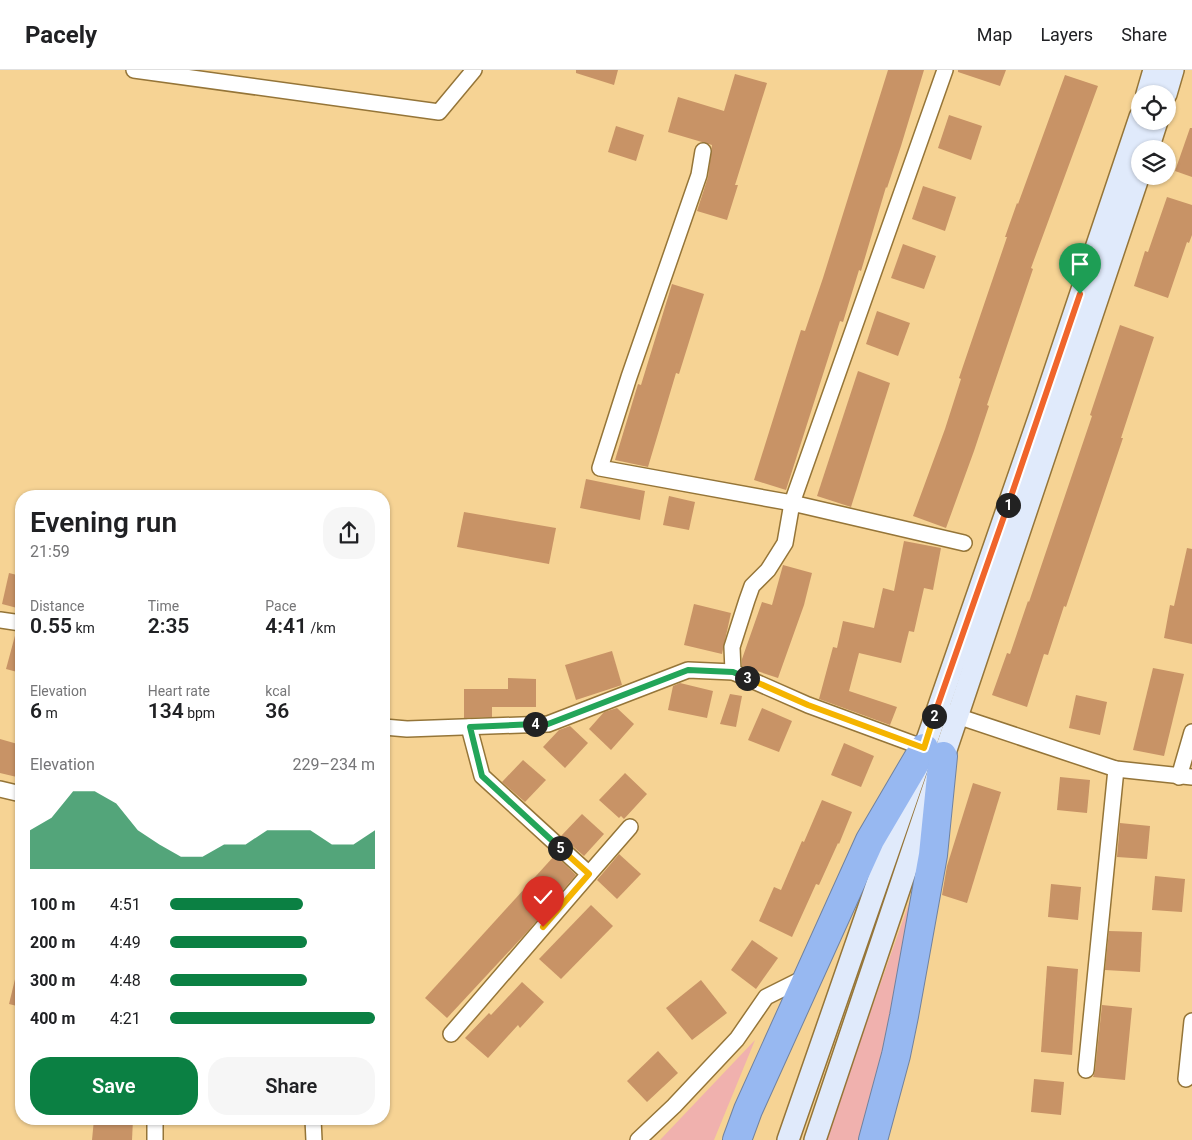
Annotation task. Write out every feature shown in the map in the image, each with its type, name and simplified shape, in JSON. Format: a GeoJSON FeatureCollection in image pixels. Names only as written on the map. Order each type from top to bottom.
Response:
{"type":"FeatureCollection","features":[{"type":"Feature","properties":{"kind":"highway"},"geometry":{"type":"LineString","coordinates":[[737,1140],[748,1110],[870,840],[933,752]]}},
{"type":"Feature","properties":{"kind":"highway"},"geometry":{"type":"LineString","coordinates":[[873,1140],[896,1055],[933,855],[933,752]]}},
{"type":"Feature","properties":{"kind":"main road"},"geometry":{"type":"LineString","coordinates":[[1150,85],[1154,70]]}},
{"type":"Feature","properties":{"kind":"main road"},"geometry":{"type":"LineString","coordinates":[[1169,85],[1173,70]]}},
{"type":"Feature","properties":{"kind":"main road"},"geometry":{"type":"LineString","coordinates":[[815,1140],[933,752],[1041,412],[1136,130]]}},
{"type":"Feature","properties":{"kind":"main road"},"geometry":{"type":"LineString","coordinates":[[946,712],[1061,413],[1136,185]]}},
{"type":"Feature","properties":{"kind":"main road"},"geometry":{"type":"LineString","coordinates":[[788,1140],[933,752]]}},
{"type":"Feature","properties":{"kind":"street"},"geometry":{"type":"LineString","coordinates":[[134,70],[439,112],[474,70]]}},
{"type":"Feature","properties":{"kind":"street"},"geometry":{"type":"LineString","coordinates":[[733,672],[732,647],[752,586],[768,570],[785,543],[792,503],[945,70]]}},
{"type":"Feature","properties":{"kind":"street"},"geometry":{"type":"LineString","coordinates":[[703,151],[699,175],[629,377],[600,468],[792,503],[964,544]]}},
{"type":"Feature","properties":{"kind":"street"},"geometry":{"type":"LineString","coordinates":[[0,620],[15,622]]}},
{"type":"Feature","properties":{"kind":"street"},"geometry":{"type":"LineString","coordinates":[[390,728],[407,729],[548,724],[688,670],[733,672],[808,705],[933,752]]}},
{"type":"Feature","properties":{"kind":"street"},"geometry":{"type":"LineString","coordinates":[[946,712],[1116,770],[1186,777],[1192,732]]}},
{"type":"Feature","properties":{"kind":"street"},"geometry":{"type":"LineString","coordinates":[[470,727],[482,776],[589,874]]}},
{"type":"Feature","properties":{"kind":"street"},"geometry":{"type":"LineString","coordinates":[[1086,1070],[1116,770]]}},
{"type":"Feature","properties":{"kind":"street"},"geometry":{"type":"LineString","coordinates":[[0,789],[15,793]]}},
{"type":"Feature","properties":{"kind":"street"},"geometry":{"type":"LineString","coordinates":[[451,1034],[630,827]]}},
{"type":"Feature","properties":{"kind":"street"},"geometry":{"type":"LineString","coordinates":[[638,1140],[674,1106],[737,1039],[766,997],[809,976]]}},
{"type":"Feature","properties":{"kind":"street"},"geometry":{"type":"LineString","coordinates":[[1186,1079],[1192,1021]]}},
{"type":"Feature","properties":{"kind":"street"},"geometry":{"type":"LineString","coordinates":[[154,1125],[155,1140]]}},
{"type":"Feature","properties":{"kind":"street"},"geometry":{"type":"LineString","coordinates":[[313,1125],[314,1140]]}},
{"type":"Feature","properties":{"kind":"shaded area"},"geometry":{"type":"Polygon","coordinates":[[[926,855],[862,1140],[825,1140],[926,855]]]}},
{"type":"Feature","properties":{"kind":"shaded area"},"geometry":{"type":"Polygon","coordinates":[[[755,1040],[714,1140],[660,1140],[755,1040]]]}},
{"type":"Feature","properties":{"kind":"building"},"geometry":{"type":"Polygon","coordinates":[[[576,70],[618,70],[614,85],[576,73],[576,70]]]}},
{"type":"Feature","properties":{"kind":"building"},"geometry":{"type":"Polygon","coordinates":[[[888,70],[924,70],[861,271],[859,270],[843,322],[840,321],[786,490],[754,480],[801,330],[805,331],[823,278],[888,70]]]}},
{"type":"Feature","properties":{"kind":"building"},"geometry":{"type":"Polygon","coordinates":[[[958,70],[1006,70],[1000,86],[958,72],[958,70]]]}},
{"type":"Feature","properties":{"kind":"building"},"geometry":{"type":"Polygon","coordinates":[[[735,74],[767,83],[735,185],[738,185],[727,220],[697,211],[708,177],[712,145],[668,132],[678,97],[724,111],[735,74]]]}},
{"type":"Feature","properties":{"kind":"building"},"geometry":{"type":"Polygon","coordinates":[[[1065,75],[1098,86],[1031,268],[1033,269],[987,405],[989,406],[946,528],[913,516],[945,429],[961,379],[959,378],[1007,237],[1005,237],[1065,75]]]}},
{"type":"Feature","properties":{"kind":"building"},"geometry":{"type":"Polygon","coordinates":[[[949,115],[982,126],[971,160],[938,148],[949,115]]]}},
{"type":"Feature","properties":{"kind":"building"},"geometry":{"type":"Polygon","coordinates":[[[616,126],[644,135],[636,161],[608,152],[616,126]]]}},
{"type":"Feature","properties":{"kind":"building"},"geometry":{"type":"Polygon","coordinates":[[[1190,128],[1192,128],[1192,177],[1176,171],[1190,128]]]}},
{"type":"Feature","properties":{"kind":"building"},"geometry":{"type":"Polygon","coordinates":[[[923,186],[956,197],[945,231],[912,219],[923,186]]]}},
{"type":"Feature","properties":{"kind":"building"},"geometry":{"type":"Polygon","coordinates":[[[1167,197],[1192,205],[1192,235],[1189,243],[1187,242],[1168,298],[1134,286],[1145,251],[1148,252],[1167,197]]]}},
{"type":"Feature","properties":{"kind":"building"},"geometry":{"type":"Polygon","coordinates":[[[903,244],[936,256],[924,289],[891,278],[903,244]]]}},
{"type":"Feature","properties":{"kind":"building"},"geometry":{"type":"Polygon","coordinates":[[[672,284],[704,294],[679,374],[676,373],[648,467],[615,460],[638,384],[641,385],[672,284]]]}},
{"type":"Feature","properties":{"kind":"building"},"geometry":{"type":"Polygon","coordinates":[[[877,311],[910,323],[898,356],[866,344],[877,311]]]}},
{"type":"Feature","properties":{"kind":"building"},"geometry":{"type":"Polygon","coordinates":[[[1120,325],[1154,337],[1121,438],[1123,438],[1066,607],[1064,606],[1048,655],[1044,654],[1027,707],[992,695],[1007,653],[1010,654],[1029,602],[1092,416],[1090,415],[1120,325]]]}},
{"type":"Feature","properties":{"kind":"building"},"geometry":{"type":"Polygon","coordinates":[[[858,371],[890,383],[851,507],[817,496],[858,371]]]}},
{"type":"Feature","properties":{"kind":"building"},"geometry":{"type":"Polygon","coordinates":[[[586,479],[645,491],[640,520],[580,508],[586,479]]]}},
{"type":"Feature","properties":{"kind":"building"},"geometry":{"type":"Polygon","coordinates":[[[669,496],[695,502],[689,530],[663,525],[669,496]]]}},
{"type":"Feature","properties":{"kind":"building"},"geometry":{"type":"Polygon","coordinates":[[[464,512],[556,528],[549,564],[457,547],[464,512]]]}},
{"type":"Feature","properties":{"kind":"building"},"geometry":{"type":"Polygon","coordinates":[[[904,541],[941,548],[933,590],[924,588],[914,632],[909,631],[901,663],[859,653],[849,691],[897,707],[890,725],[819,699],[833,647],[837,648],[843,621],[874,628],[883,588],[894,591],[904,541]]]}},
{"type":"Feature","properties":{"kind":"building"},"geometry":{"type":"Polygon","coordinates":[[[1187,548],[1192,549],[1192,644],[1164,638],[1170,605],[1174,606],[1187,548]]]}},
{"type":"Feature","properties":{"kind":"building"},"geometry":{"type":"Polygon","coordinates":[[[783,565],[812,573],[804,605],[778,678],[742,666],[742,659],[762,602],[772,605],[783,565]]]}},
{"type":"Feature","properties":{"kind":"building"},"geometry":{"type":"Polygon","coordinates":[[[9,573],[15,574],[15,607],[2,604],[9,573]]]}},
{"type":"Feature","properties":{"kind":"building"},"geometry":{"type":"Polygon","coordinates":[[[694,604],[731,613],[722,654],[684,645],[694,604]]]}},
{"type":"Feature","properties":{"kind":"building"},"geometry":{"type":"Polygon","coordinates":[[[15,636],[15,671],[6,669],[15,636]]]}},
{"type":"Feature","properties":{"kind":"building"},"geometry":{"type":"Polygon","coordinates":[[[612,651],[622,685],[576,700],[565,665],[612,651]]]}},
{"type":"Feature","properties":{"kind":"building"},"geometry":{"type":"Polygon","coordinates":[[[1153,668],[1184,674],[1164,756],[1133,750],[1153,668]]]}},
{"type":"Feature","properties":{"kind":"building"},"geometry":{"type":"Polygon","coordinates":[[[508,678],[536,679],[536,707],[492,707],[492,717],[464,718],[464,689],[508,689],[508,678]]]}},
{"type":"Feature","properties":{"kind":"building"},"geometry":{"type":"Polygon","coordinates":[[[680,683],[713,691],[707,718],[668,710],[673,686],[680,683]]]}},
{"type":"Feature","properties":{"kind":"building"},"geometry":{"type":"Polygon","coordinates":[[[730,694],[742,696],[736,727],[720,724],[730,694]]]}},
{"type":"Feature","properties":{"kind":"building"},"geometry":{"type":"Polygon","coordinates":[[[1076,695],[1107,702],[1100,735],[1069,728],[1076,695]]]}},
{"type":"Feature","properties":{"kind":"building"},"geometry":{"type":"Polygon","coordinates":[[[617,708],[634,724],[611,750],[589,729],[604,712],[617,708]]]}},
{"type":"Feature","properties":{"kind":"building"},"geometry":{"type":"Polygon","coordinates":[[[762,708],[792,721],[779,752],[748,740],[762,708]]]}},
{"type":"Feature","properties":{"kind":"building"},"geometry":{"type":"Polygon","coordinates":[[[570,726],[588,743],[565,768],[543,747],[559,730],[570,726]]]}},
{"type":"Feature","properties":{"kind":"building"},"geometry":{"type":"Polygon","coordinates":[[[0,739],[15,743],[15,777],[0,773],[0,739]]]}},
{"type":"Feature","properties":{"kind":"building"},"geometry":{"type":"Polygon","coordinates":[[[844,743],[874,756],[861,787],[831,775],[844,743]]]}},
{"type":"Feature","properties":{"kind":"building"},"geometry":{"type":"Polygon","coordinates":[[[523,760],[546,780],[525,802],[502,782],[523,760]]]}},
{"type":"Feature","properties":{"kind":"building"},"geometry":{"type":"Polygon","coordinates":[[[625,773],[647,794],[624,819],[621,816],[619,818],[599,800],[625,773]]]}},
{"type":"Feature","properties":{"kind":"building"},"geometry":{"type":"Polygon","coordinates":[[[1060,777],[1090,780],[1087,813],[1057,810],[1060,777]]]}},
{"type":"Feature","properties":{"kind":"building"},"geometry":{"type":"Polygon","coordinates":[[[973,783],[1001,792],[967,903],[942,895],[947,866],[973,783]]]}},
{"type":"Feature","properties":{"kind":"building"},"geometry":{"type":"Polygon","coordinates":[[[822,800],[852,812],[839,844],[819,885],[816,884],[792,937],[759,921],[774,887],[781,890],[822,800]]]}},
{"type":"Feature","properties":{"kind":"building"},"geometry":{"type":"Polygon","coordinates":[[[582,814],[604,834],[584,856],[561,836],[582,814]]]}},
{"type":"Feature","properties":{"kind":"building"},"geometry":{"type":"Polygon","coordinates":[[[1120,823],[1150,826],[1147,859],[1117,857],[1120,823]]]}},
{"type":"Feature","properties":{"kind":"building"},"geometry":{"type":"Polygon","coordinates":[[[619,854],[641,874],[617,899],[597,880],[619,854]]]}},
{"type":"Feature","properties":{"kind":"building"},"geometry":{"type":"Polygon","coordinates":[[[555,855],[576,875],[527,932],[447,1018],[425,998],[555,855]]]}},
{"type":"Feature","properties":{"kind":"building"},"geometry":{"type":"Polygon","coordinates":[[[1155,876],[1185,879],[1182,912],[1152,910],[1155,876]]]}},
{"type":"Feature","properties":{"kind":"building"},"geometry":{"type":"Polygon","coordinates":[[[1051,884],[1081,887],[1078,920],[1048,917],[1051,884]]]}},
{"type":"Feature","properties":{"kind":"building"},"geometry":{"type":"Polygon","coordinates":[[[591,905],[613,926],[561,979],[539,959],[591,905]]]}},
{"type":"Feature","properties":{"kind":"building"},"geometry":{"type":"Polygon","coordinates":[[[1109,931],[1142,932],[1140,972],[1105,970],[1109,931]]]}},
{"type":"Feature","properties":{"kind":"building"},"geometry":{"type":"Polygon","coordinates":[[[752,940],[778,958],[756,989],[731,970],[752,940]]]}},
{"type":"Feature","properties":{"kind":"building"},"geometry":{"type":"Polygon","coordinates":[[[1047,966],[1078,969],[1072,1055],[1041,1052],[1047,966]]]}},
{"type":"Feature","properties":{"kind":"building"},"geometry":{"type":"Polygon","coordinates":[[[15,979],[15,1006],[9,1004],[15,979]]]}},
{"type":"Feature","properties":{"kind":"building"},"geometry":{"type":"Polygon","coordinates":[[[701,980],[727,1013],[692,1040],[666,1008],[701,980]]]}},
{"type":"Feature","properties":{"kind":"building"},"geometry":{"type":"Polygon","coordinates":[[[522,982],[544,1002],[520,1028],[518,1025],[488,1058],[465,1038],[489,1013],[491,1015],[522,982]]]}},
{"type":"Feature","properties":{"kind":"building"},"geometry":{"type":"Polygon","coordinates":[[[1102,1005],[1132,1008],[1125,1080],[1093,1077],[1102,1005]]]}},
{"type":"Feature","properties":{"kind":"building"},"geometry":{"type":"Polygon","coordinates":[[[658,1051],[678,1073],[647,1102],[627,1081],[658,1051]]]}},
{"type":"Feature","properties":{"kind":"building"},"geometry":{"type":"Polygon","coordinates":[[[1034,1079],[1064,1082],[1061,1115],[1031,1112],[1034,1079]]]}},
{"type":"Feature","properties":{"kind":"building"},"geometry":{"type":"Polygon","coordinates":[[[93,1125],[133,1125],[132,1140],[92,1140],[93,1125]]]}},
{"type":"Feature","properties":{"kind":"route"},"geometry":{"type":"LineString","coordinates":[[543,927],[589,874],[482,776],[470,727],[548,724],[688,670],[733,672],[808,705],[924,748],[1080,294]]}}]}
